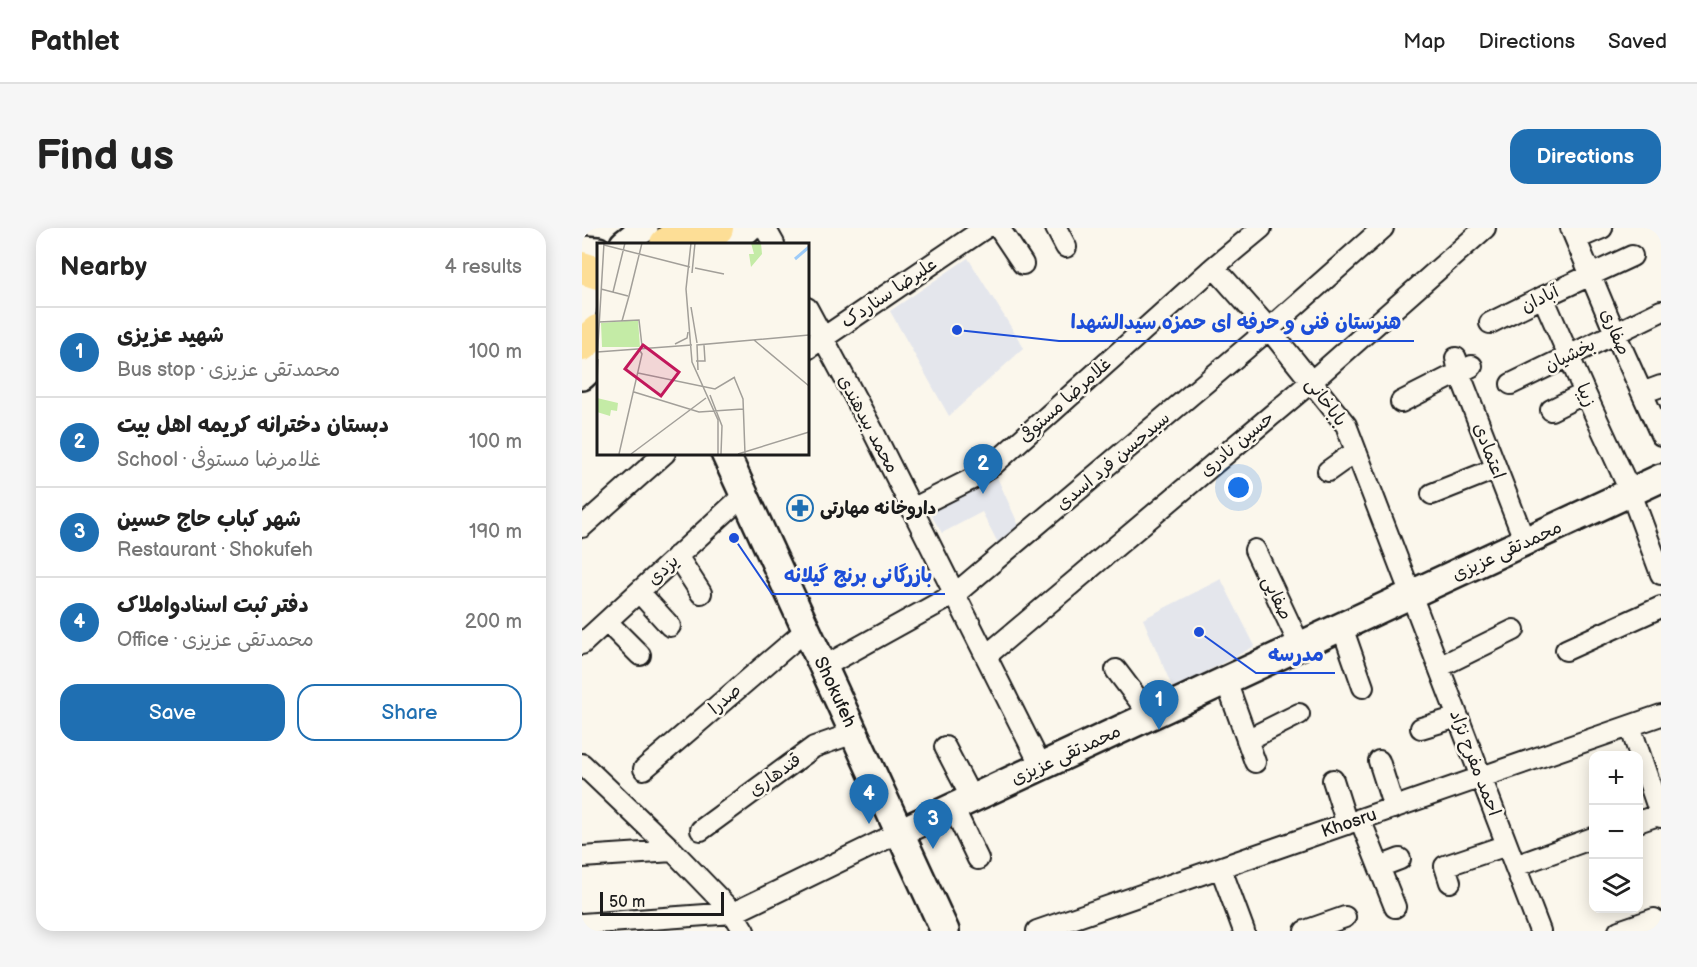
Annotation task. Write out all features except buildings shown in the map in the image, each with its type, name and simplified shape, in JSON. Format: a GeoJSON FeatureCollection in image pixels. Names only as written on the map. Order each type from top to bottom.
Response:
{"type":"FeatureCollection","features":[{"type":"Feature","properties":{"kind":"main road"},"geometry":{"type":"LineString","coordinates":[[625,243],[644,228]]}},
{"type":"Feature","properties":{"kind":"main road"},"geometry":{"type":"LineString","coordinates":[[667,243],[685,228]]}},
{"type":"Feature","properties":{"kind":"main road"},"geometry":{"type":"LineString","coordinates":[[700,243],[717,228]]}},
{"type":"Feature","properties":{"kind":"main road"},"geometry":{"type":"LineString","coordinates":[[731,243],[748,228]]}},
{"type":"Feature","properties":{"kind":"main road"},"geometry":{"type":"LineString","coordinates":[[582,250],[597,252]]}},
{"type":"Feature","properties":{"kind":"main road"},"geometry":{"type":"LineString","coordinates":[[582,268],[597,273]]}},
{"type":"Feature","properties":{"kind":"main road"},"geometry":{"type":"LineString","coordinates":[[582,277],[585,299],[582,313]]}},
{"type":"Feature","properties":{"kind":"main road"},"geometry":{"type":"LineString","coordinates":[[582,345],[597,332]]}},
{"type":"Feature","properties":{"kind":"main road"},"geometry":{"type":"LineString","coordinates":[[582,355],[597,350]]}},
{"type":"Feature","properties":{"kind":"main road"},"geometry":{"type":"LineString","coordinates":[[582,376],[597,362]]}},
{"type":"Feature","properties":{"kind":"main road","name":"Shokufeh"},"geometry":{"type":"LineString","coordinates":[[724,454],[945,931]]}},
{"type":"Feature","properties":{"kind":"main road","name":"محمدتقی عزیزی"},"geometry":{"type":"LineString","coordinates":[[900,832],[1661,478]]}},
{"type":"Feature","properties":{"kind":"street"},"geometry":{"type":"LineString","coordinates":[[765,228],[773,243]]}},
{"type":"Feature","properties":{"kind":"street","name":"علیرضا سناردک"},"geometry":{"type":"LineString","coordinates":[[815,344],[985,228]]}},
{"type":"Feature","properties":{"kind":"street"},"geometry":{"type":"LineString","coordinates":[[999,228],[1023,264]]}},
{"type":"Feature","properties":{"kind":"street"},"geometry":{"type":"LineString","coordinates":[[1056,228],[1066,247]]}},
{"type":"Feature","properties":{"kind":"street","name":"غلامرضا مستوفی"},"geometry":{"type":"LineString","coordinates":[[912,510],[972,479],[993,465],[1214,267],[1261,228]]}},
{"type":"Feature","properties":{"kind":"street","name":"سیدحسن فرد اسدی"},"geometry":{"type":"LineString","coordinates":[[823,667],[955,594],[1269,330],[1383,228]]}},
{"type":"Feature","properties":{"kind":"street","name":"حسین نادری"},"geometry":{"type":"LineString","coordinates":[[986,656],[1311,382],[1485,228]]}},
{"type":"Feature","properties":{"kind":"street"},"geometry":{"type":"LineString","coordinates":[[1573,233],[1602,228]]}},
{"type":"Feature","properties":{"kind":"street","name":"صفاری"},"geometry":{"type":"LineString","coordinates":[[1573,233],[1661,435]]}},
{"type":"Feature","properties":{"kind":"street"},"geometry":{"type":"LineString","coordinates":[[1591,275],[1632,256]]}},
{"type":"Feature","properties":{"kind":"street","name":"باباخانی"},"geometry":{"type":"LineString","coordinates":[[1214,267],[1269,330],[1346,425],[1411,595]]}},
{"type":"Feature","properties":{"kind":"street","name":"آبادان"},"geometry":{"type":"LineString","coordinates":[[1490,323],[1591,275]]}},
{"type":"Feature","properties":{"kind":"street","name":"زیبا"},"geometry":{"type":"LineString","coordinates":[[1543,297],[1656,547],[1661,574]]}},
{"type":"Feature","properties":{"kind":"street","name":"بخشیان"},"geometry":{"type":"LineString","coordinates":[[1511,384],[1661,311]]}},
{"type":"Feature","properties":{"kind":"street","name":"محمد بیدهندی"},"geometry":{"type":"LineString","coordinates":[[808,312],[815,344],[873,431],[1041,766]]}},
{"type":"Feature","properties":{"kind":"street","name":"اعتمادی"},"geometry":{"type":"LineString","coordinates":[[1401,402],[1462,365],[1495,469],[1525,542]]}},
{"type":"Feature","properties":{"kind":"street"},"geometry":{"type":"LineString","coordinates":[[1642,393],[1661,386]]}},
{"type":"Feature","properties":{"kind":"street"},"geometry":{"type":"LineString","coordinates":[[1551,410],[1585,393]]}},
{"type":"Feature","properties":{"kind":"street"},"geometry":{"type":"LineString","coordinates":[[1328,471],[1356,451]]}},
{"type":"Feature","properties":{"kind":"street"},"geometry":{"type":"LineString","coordinates":[[582,527],[664,454]]}},
{"type":"Feature","properties":{"kind":"street"},"geometry":{"type":"LineString","coordinates":[[1432,494],[1495,469]]}},
{"type":"Feature","properties":{"kind":"street","name":"یزدی"},"geometry":{"type":"LineString","coordinates":[[582,644],[744,495]]}},
{"type":"Feature","properties":{"kind":"street","name":"صفایی"},"geometry":{"type":"LineString","coordinates":[[1255,550],[1300,646]]}},
{"type":"Feature","properties":{"kind":"street"},"geometry":{"type":"LineString","coordinates":[[677,556],[701,592]]}},
{"type":"Feature","properties":{"kind":"street"},"geometry":{"type":"LineString","coordinates":[[639,592],[670,626]]}},
{"type":"Feature","properties":{"kind":"street","name":"احمد مفرح نژاد"},"geometry":{"type":"LineString","coordinates":[[1411,595],[1540,931]]}},
{"type":"Feature","properties":{"kind":"street"},"geometry":{"type":"LineString","coordinates":[[1566,650],[1661,607]]}},
{"type":"Feature","properties":{"kind":"street"},"geometry":{"type":"LineString","coordinates":[[608,622],[640,655]]}},
{"type":"Feature","properties":{"kind":"street"},"geometry":{"type":"LineString","coordinates":[[1342,627],[1363,687]]}},
{"type":"Feature","properties":{"kind":"street","name":"صدرا"},"geometry":{"type":"LineString","coordinates":[[644,769],[806,630]]}},
{"type":"Feature","properties":{"kind":"street"},"geometry":{"type":"LineString","coordinates":[[1439,667],[1514,630]]}},
{"type":"Feature","properties":{"kind":"street"},"geometry":{"type":"LineString","coordinates":[[1116,670],[1150,716]]}},
{"type":"Feature","properties":{"kind":"street"},"geometry":{"type":"LineString","coordinates":[[1226,681],[1255,762]]}},
{"type":"Feature","properties":{"kind":"street"},"geometry":{"type":"LineString","coordinates":[[1247,740],[1299,714]]}},
{"type":"Feature","properties":{"kind":"street","name":"Khosru"},"geometry":{"type":"LineString","coordinates":[[1037,931],[1661,716]]}},
{"type":"Feature","properties":{"kind":"street"},"geometry":{"type":"LineString","coordinates":[[1421,728],[1458,717]]}},
{"type":"Feature","properties":{"kind":"street"},"geometry":{"type":"LineString","coordinates":[[1630,726],[1661,815],[1643,820]]}},
{"type":"Feature","properties":{"kind":"street","name":"قندهاری"},"geometry":{"type":"LineString","coordinates":[[701,830],[814,747],[854,732]]}},
{"type":"Feature","properties":{"kind":"street"},"geometry":{"type":"LineString","coordinates":[[945,747],[978,859]]}},
{"type":"Feature","properties":{"kind":"street"},"geometry":{"type":"LineString","coordinates":[[1379,761],[1394,807]]}},
{"type":"Feature","properties":{"kind":"street"},"geometry":{"type":"LineString","coordinates":[[582,764],[673,851],[733,913],[744,931]]}},
{"type":"Feature","properties":{"kind":"street"},"geometry":{"type":"LineString","coordinates":[[1333,780],[1378,867],[1395,907]]}},
{"type":"Feature","properties":{"kind":"street","name":"محمدتقی عزیزی"},"geometry":{"type":"LineString","coordinates":[[733,913],[900,832]]}},
{"type":"Feature","properties":{"kind":"street"},"geometry":{"type":"LineString","coordinates":[[1515,866],[1589,839]]}},
{"type":"Feature","properties":{"kind":"street"},"geometry":{"type":"LineString","coordinates":[[1450,882],[1445,866],[1507,845]]}},
{"type":"Feature","properties":{"kind":"street"},"geometry":{"type":"LineString","coordinates":[[582,856],[673,851]]}},
{"type":"Feature","properties":{"kind":"street"},"geometry":{"type":"LineString","coordinates":[[1378,867],[1400,859]]}},
{"type":"Feature","properties":{"kind":"street"},"geometry":{"type":"LineString","coordinates":[[1221,869],[1244,931]]}},
{"type":"Feature","properties":{"kind":"street"},"geometry":{"type":"LineString","coordinates":[[582,924],[733,913]]}},
{"type":"Feature","properties":{"kind":"street"},"geometry":{"type":"LineString","coordinates":[[1305,931],[1345,917]]}},
{"type":"Feature","properties":{"kind":"street"},"geometry":{"type":"LineString","coordinates":[[1619,931],[1654,919]]}},
{"type":"Feature","properties":{"kind":"shaded area"},"geometry":{"type":"Polygon","coordinates":[[[968,258],[1024,348],[949,416],[890,311],[968,258]]]}},
{"type":"Feature","properties":{"kind":"shaded area"},"geometry":{"type":"Polygon","coordinates":[[[996,475],[1020,528],[999,545],[982,512],[942,533],[929,512],[996,475]]]}},
{"type":"Feature","properties":{"kind":"shaded area"},"geometry":{"type":"Polygon","coordinates":[[[1221,579],[1255,646],[1173,689],[1143,619],[1221,579]]]}},
{"type":"Feature","properties":{"kind":"place","name":"هنرستان فنی و حرفه ای حمزه سیدالشهدا"},"geometry":{"type":"Point","coordinates":[957,330]}},
{"type":"Feature","properties":{"kind":"place","name":"دبستان دخترانه کریمه اهل بیت"},"geometry":{"type":"Point","coordinates":[983,494]}},
{"type":"Feature","properties":{"kind":"place","name":"داروخانه مهارتی"},"geometry":{"type":"Point","coordinates":[800,508]}},
{"type":"Feature","properties":{"kind":"place","name":"بازرگانی برنج گیلانه"},"geometry":{"type":"Point","coordinates":[734,538]}},
{"type":"Feature","properties":{"kind":"place","name":"مدرسه"},"geometry":{"type":"Point","coordinates":[1199,632]}},
{"type":"Feature","properties":{"kind":"place","name":"شهید عزیزی"},"geometry":{"type":"Point","coordinates":[1159,730]}},
{"type":"Feature","properties":{"kind":"place","name":"دفتر ثبت اسنادواملاک"},"geometry":{"type":"Point","coordinates":[869,824]}},
{"type":"Feature","properties":{"kind":"place","name":"شهر کباب حاج حسین"},"geometry":{"type":"Point","coordinates":[933,849]}}]}
